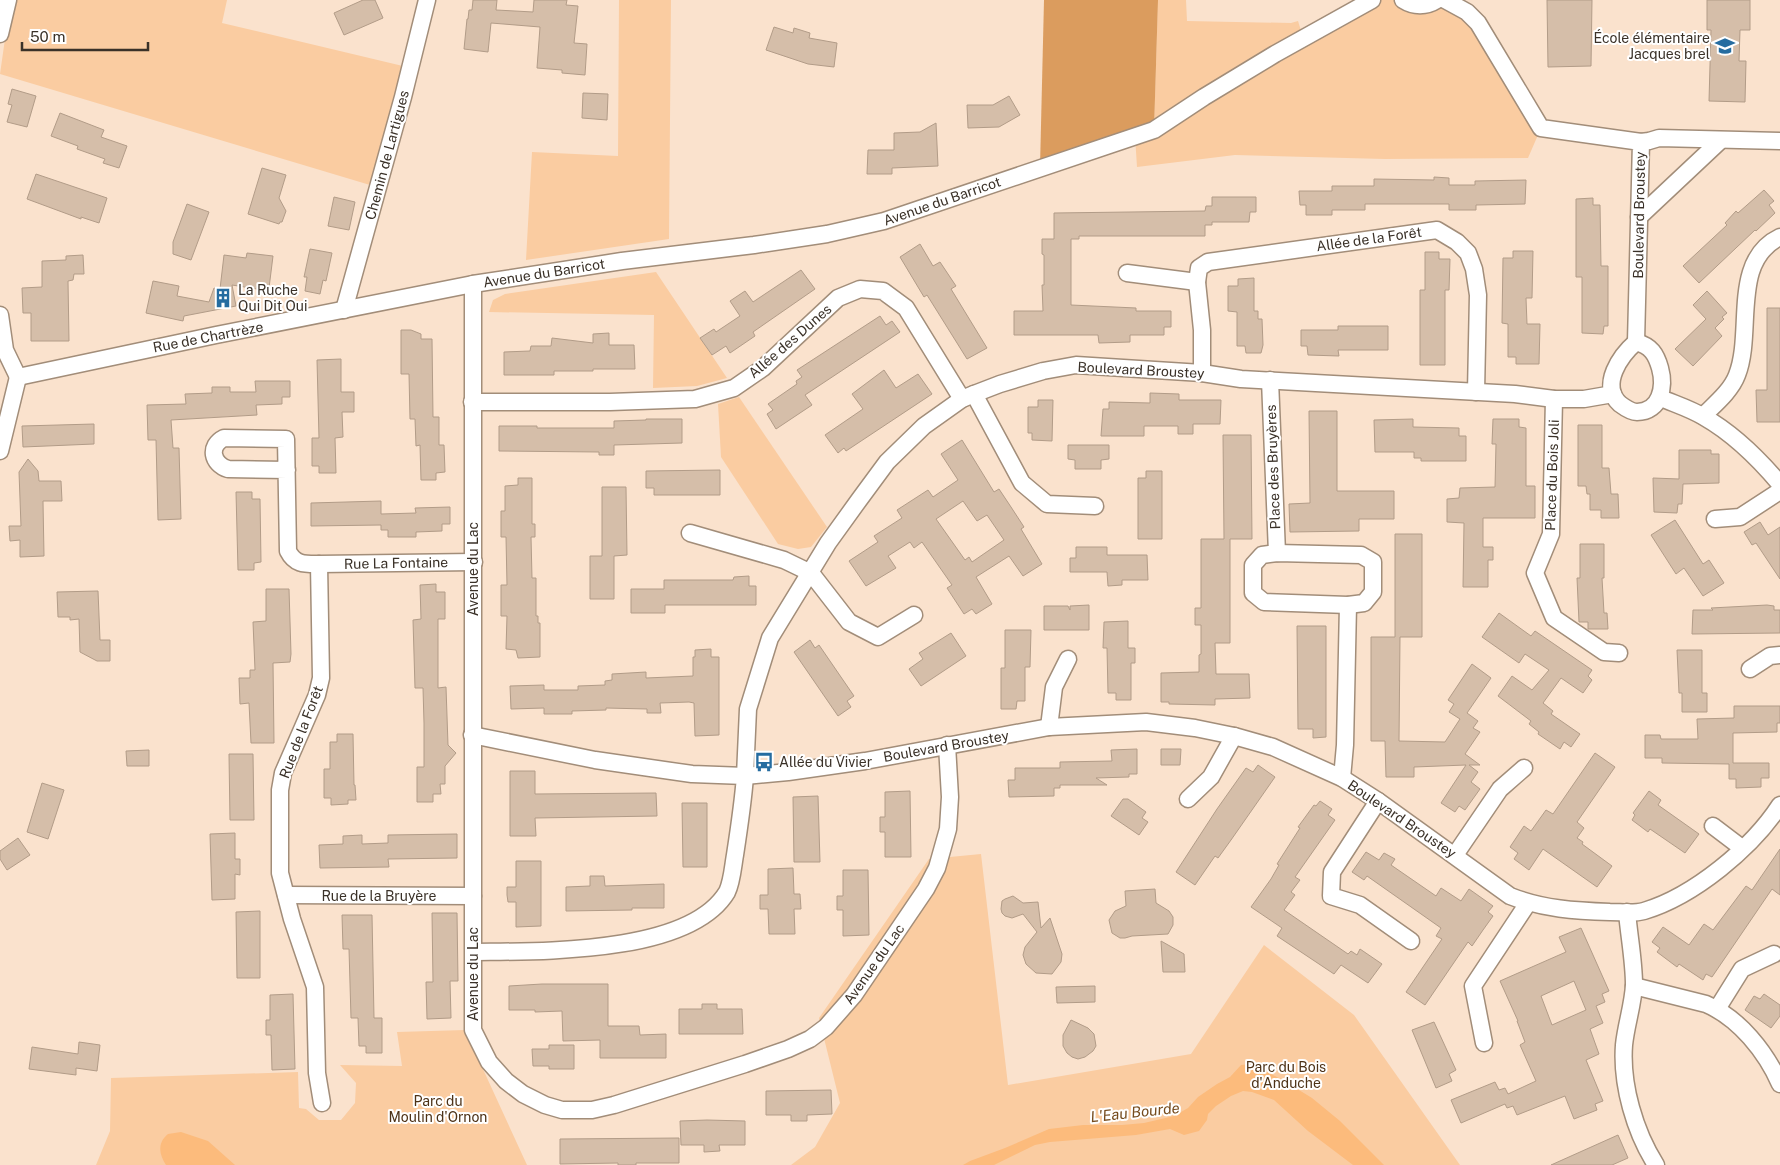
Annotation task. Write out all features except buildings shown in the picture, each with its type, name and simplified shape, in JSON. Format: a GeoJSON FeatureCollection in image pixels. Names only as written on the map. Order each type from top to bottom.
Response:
{"type":"FeatureCollection","features":[{"type":"Feature","properties":{"kind":"street"},"geometry":{"type":"LineString","coordinates":[[0,34],[8,0]]}},
{"type":"Feature","properties":{"kind":"street","name":"Chemin de Lartigues"},"geometry":{"type":"LineString","coordinates":[[344,310],[403,97],[427,0]]}},
{"type":"Feature","properties":{"kind":"street","name":"Avenue du Barricot"},"geometry":{"type":"LineString","coordinates":[[473,284],[622,261],[754,246],[827,234],[884,221],[1154,130],[1275,54],[1372,0]]}},
{"type":"Feature","properties":{"kind":"street"},"geometry":{"type":"LineString","coordinates":[[1403,0],[1423,6],[1437,0]]}},
{"type":"Feature","properties":{"kind":"street","name":"Boulevard Broustey"},"geometry":{"type":"LineString","coordinates":[[1445,0],[1467,12],[1478,22],[1541,128],[1641,142],[1636,342]]}},
{"type":"Feature","properties":{"kind":"street"},"geometry":{"type":"LineString","coordinates":[[1641,142],[1649,142],[1659,138],[1780,141]]}},
{"type":"Feature","properties":{"kind":"street"},"geometry":{"type":"LineString","coordinates":[[1639,216],[1721,140]]}},
{"type":"Feature","properties":{"kind":"street","name":"Allée de la Forêt"},"geometry":{"type":"LineString","coordinates":[[1197,282],[1199,268],[1208,262],[1437,230],[1457,242],[1468,253],[1474,269],[1478,295],[1476,392]]}},
{"type":"Feature","properties":{"kind":"street"},"geometry":{"type":"LineString","coordinates":[[1703,416],[1726,392],[1737,375],[1742,356],[1752,266],[1764,247],[1780,238]]}},
{"type":"Feature","properties":{"kind":"street"},"geometry":{"type":"LineString","coordinates":[[1127,273],[1197,282],[1202,330],[1202,373]]}},
{"type":"Feature","properties":{"kind":"street","name":"Rue de Chartrèze"},"geometry":{"type":"LineString","coordinates":[[18,377],[473,284]]}},
{"type":"Feature","properties":{"kind":"street","name":"Avenue du Lac"},"geometry":{"type":"LineString","coordinates":[[473,284],[473,1030],[489,1062],[506,1081],[523,1094],[545,1105],[562,1110],[592,1110],[614,1106],[680,1086],[788,1049],[810,1039],[826,1027],[854,995],[926,889],[937,868],[948,829],[950,805],[950,766],[947,745]]}},
{"type":"Feature","properties":{"kind":"street","name":"Allée des Dunes"},"geometry":{"type":"LineString","coordinates":[[472,402],[610,402],[695,399],[734,388],[763,368],[838,298],[860,289],[883,291],[906,308],[968,397],[1022,483],[1047,504],[1095,506]]}},
{"type":"Feature","properties":{"kind":"street"},"geometry":{"type":"LineString","coordinates":[[0,316],[5,350],[18,377],[0,451]]}},
{"type":"Feature","properties":{"kind":"street"},"geometry":{"type":"LineString","coordinates":[[1636,342],[1652,349],[1661,373],[1661,398],[1650,408],[1637,412],[1624,407],[1616,400],[1613,394],[1612,376],[1625,352],[1636,342]]}},
{"type":"Feature","properties":{"kind":"street","name":"Boulevard Broustey"},"geometry":{"type":"LineString","coordinates":[[1613,394],[1584,399],[1554,399],[1515,394],[1241,379],[1202,373],[1076,365],[1043,371],[1000,384],[968,397],[924,426],[887,462],[828,543],[770,638],[748,709],[744,776],[865,761],[1049,727],[1146,722],[1195,728],[1273,747],[1342,778],[1455,854],[1510,896],[1528,903],[1554,908],[1627,912],[1643,911],[1663,904],[1720,870],[1756,837],[1780,805]]}},
{"type":"Feature","properties":{"kind":"street","name":"Place des Bruyères"},"geometry":{"type":"LineString","coordinates":[[1270,380],[1277,554]]}},
{"type":"Feature","properties":{"kind":"street"},"geometry":{"type":"LineString","coordinates":[[1661,398],[1703,416],[1724,430],[1759,460],[1780,484]]}},
{"type":"Feature","properties":{"kind":"street","name":"Place du Bois Joli"},"geometry":{"type":"LineString","coordinates":[[1554,399],[1551,534],[1535,572],[1554,618],[1604,652],[1618,654]]}},
{"type":"Feature","properties":{"kind":"street"},"geometry":{"type":"LineString","coordinates":[[287,470],[288,551],[292,558],[300,563],[319,564]]}},
{"type":"Feature","properties":{"kind":"street"},"geometry":{"type":"LineString","coordinates":[[1715,519],[1740,517],[1780,491]]}},
{"type":"Feature","properties":{"kind":"street"},"geometry":{"type":"LineString","coordinates":[[690,533],[784,560],[811,573],[849,622],[878,637],[914,615]]}},
{"type":"Feature","properties":{"kind":"street"},"geometry":{"type":"LineString","coordinates":[[1262,554],[1361,555],[1373,562],[1373,592],[1364,603],[1348,605],[1264,602],[1253,593],[1253,565],[1262,554]]}},
{"type":"Feature","properties":{"kind":"street","name":"Rue La Fontaine"},"geometry":{"type":"LineString","coordinates":[[319,564],[474,562]]}},
{"type":"Feature","properties":{"kind":"street","name":"Rue de la Forêt"},"geometry":{"type":"LineString","coordinates":[[319,564],[321,678],[318,695],[283,773],[280,790],[280,873],[315,987],[317,1073],[322,1103]]}},
{"type":"Feature","properties":{"kind":"street"},"geometry":{"type":"LineString","coordinates":[[1342,778],[1345,746],[1348,605]]}},
{"type":"Feature","properties":{"kind":"street"},"geometry":{"type":"LineString","coordinates":[[1750,669],[1770,656],[1780,656]]}},
{"type":"Feature","properties":{"kind":"street"},"geometry":{"type":"LineString","coordinates":[[1049,727],[1054,687],[1068,659]]}},
{"type":"Feature","properties":{"kind":"street"},"geometry":{"type":"LineString","coordinates":[[472,734],[595,760],[692,774],[744,776],[743,804],[728,891],[714,909],[696,921],[667,932],[631,942],[588,949],[474,952]]}},
{"type":"Feature","properties":{"kind":"street"},"geometry":{"type":"LineString","coordinates":[[1188,799],[1211,777],[1234,736]]}},
{"type":"Feature","properties":{"kind":"street"},"geometry":{"type":"LineString","coordinates":[[1455,854],[1500,788],[1524,768]]}},
{"type":"Feature","properties":{"kind":"street"},"geometry":{"type":"LineString","coordinates":[[1378,801],[1332,872],[1331,896],[1360,905],[1411,941]]}},
{"type":"Feature","properties":{"kind":"street"},"geometry":{"type":"LineString","coordinates":[[1714,826],[1742,848]]}},
{"type":"Feature","properties":{"kind":"street","name":"Rue de la Bruyère"},"geometry":{"type":"LineString","coordinates":[[286,895],[473,896]]}},
{"type":"Feature","properties":{"kind":"street"},"geometry":{"type":"LineString","coordinates":[[1484,1043],[1473,986],[1528,903]]}},
{"type":"Feature","properties":{"kind":"street"},"geometry":{"type":"LineString","coordinates":[[1627,912],[1634,986],[1623,1059],[1625,1076],[1638,1130],[1656,1165]]}},
{"type":"Feature","properties":{"kind":"street"},"geometry":{"type":"LineString","coordinates":[[1717,1009],[1742,969],[1774,954]]}},
{"type":"Feature","properties":{"kind":"street"},"geometry":{"type":"LineString","coordinates":[[1634,986],[1706,1004],[1717,1009],[1755,1043],[1780,1084]]}},
{"type":"Feature","properties":{"kind":"green space"},"geometry":{"type":"Polygon","coordinates":[[[15,0],[227,0],[222,23],[407,67],[370,185],[0,74],[6,32],[15,0]]]}},
{"type":"Feature","properties":{"kind":"green space"},"geometry":{"type":"Polygon","coordinates":[[[619,0],[671,0],[669,239],[526,260],[532,152],[618,156],[619,0]]]}},
{"type":"Feature","properties":{"kind":"green space"},"geometry":{"type":"Polygon","coordinates":[[[1158,0],[1186,0],[1187,21],[1291,23],[1298,21],[1303,37],[1372,0],[1403,0],[1432,3],[1467,12],[1541,128],[1528,158],[1385,159],[1235,155],[1137,167],[1135,136],[1154,129],[1158,0]]]}},
{"type":"Feature","properties":{"kind":"green space"},"geometry":{"type":"Polygon","coordinates":[[[656,272],[727,378],[697,386],[653,388],[654,315],[489,312],[493,300],[505,294],[656,272]]]}},
{"type":"Feature","properties":{"kind":"green space"},"geometry":{"type":"Polygon","coordinates":[[[739,397],[827,527],[811,547],[798,549],[778,544],[721,457],[718,404],[739,397]]]}},
{"type":"Feature","properties":{"kind":"green space","name":"Parc du Bois d'Anduche"},"geometry":{"type":"Polygon","coordinates":[[[981,854],[1008,1085],[1191,1054],[1264,945],[1354,1015],[1460,1165],[791,1165],[815,1147],[840,1103],[819,1018],[929,859],[981,854]]]}},
{"type":"Feature","properties":{"kind":"green space","name":"Parc du Moulin d'Ornon"},"geometry":{"type":"Polygon","coordinates":[[[465,1030],[527,1165],[96,1165],[110,1131],[111,1078],[298,1072],[299,1108],[306,1109],[319,1120],[341,1120],[355,1103],[356,1083],[340,1065],[402,1066],[397,1032],[465,1030]]]}},
{"type":"Feature","properties":{"kind":"shaded area"},"geometry":{"type":"Polygon","coordinates":[[[1044,0],[1158,0],[1154,130],[1040,167],[1044,0]]]}},
{"type":"Feature","properties":{"kind":"shaded area"},"geometry":{"type":"Polygon","coordinates":[[[1251,1064],[1281,1079],[1312,1098],[1340,1121],[1384,1165],[1353,1165],[1308,1131],[1274,1100],[1252,1092],[1243,1091],[1216,1106],[1208,1114],[1207,1120],[1199,1131],[1184,1135],[1170,1129],[1136,1135],[1050,1142],[1035,1145],[994,1165],[963,1165],[1049,1129],[1083,1125],[1144,1123],[1174,1116],[1188,1108],[1198,1097],[1230,1077],[1241,1065],[1251,1064]]]}},
{"type":"Feature","properties":{"kind":"shaded area"},"geometry":{"type":"Polygon","coordinates":[[[181,1132],[208,1141],[235,1165],[166,1165],[160,1149],[162,1141],[168,1134],[181,1132]]]}},
{"type":"Feature","properties":{"kind":"place","name":"École élémentaire Jacques brel"},"geometry":{"type":"Point","coordinates":[1725,46]}},
{"type":"Feature","properties":{"kind":"place","name":"La Ruche Qui Dit Oui"},"geometry":{"type":"Point","coordinates":[223,298]}},
{"type":"Feature","properties":{"kind":"place","name":"Allée du Vivier"},"geometry":{"type":"Point","coordinates":[764,762]}},
{"type":"Feature","properties":{"kind":"water label","name":"L'Eau Bourde"},"geometry":{"type":"Point","coordinates":[1135,1112]}}]}
